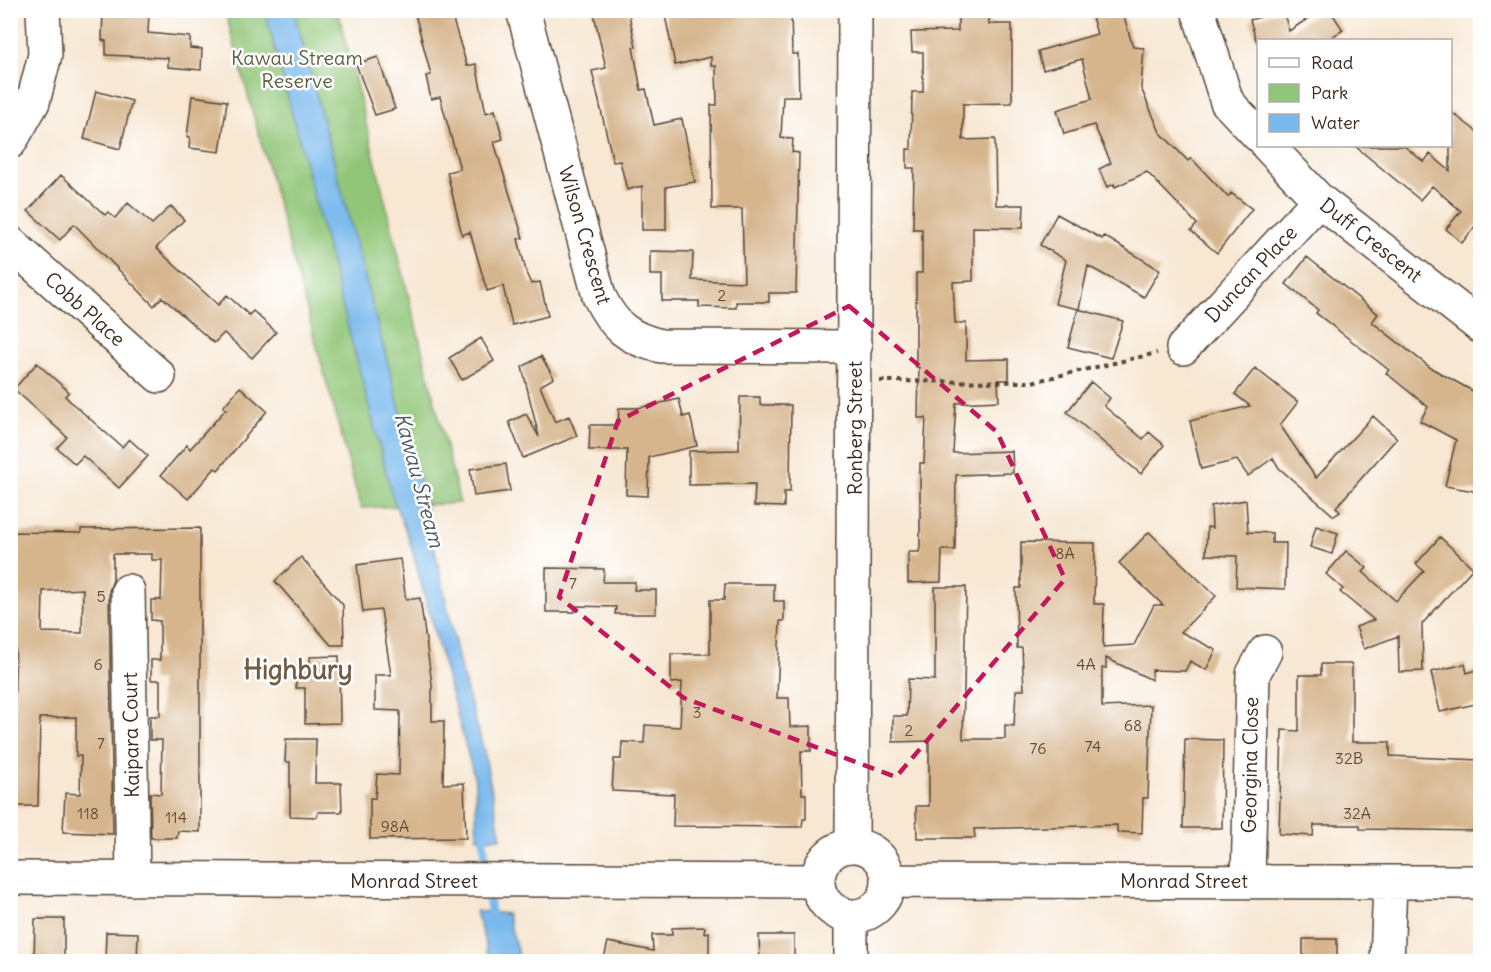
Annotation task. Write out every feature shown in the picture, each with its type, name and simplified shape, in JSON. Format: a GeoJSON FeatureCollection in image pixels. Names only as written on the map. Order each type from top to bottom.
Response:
{"type":"FeatureCollection","features":[{"type":"Feature","properties":{"kind":"street"},"geometry":{"type":"LineString","coordinates":[[10,142],[33,102],[36,92],[45,54],[43,10]]}},
{"type":"Feature","properties":{"kind":"street","name":"Wilson Crescent"},"geometry":{"type":"LineString","coordinates":[[523,10],[599,296],[615,323],[639,341],[661,346],[855,347]]}},
{"type":"Feature","properties":{"kind":"street","name":"Ronberg Street"},"geometry":{"type":"LineString","coordinates":[[852,845],[855,10]]}},
{"type":"Feature","properties":{"kind":"street"},"geometry":{"type":"LineString","coordinates":[[1198,10],[1227,102],[1257,134]]}},
{"type":"Feature","properties":{"kind":"street","name":"Duff Crescent"},"geometry":{"type":"LineString","coordinates":[[1269,147],[1319,200],[1480,326]]}},
{"type":"Feature","properties":{"kind":"street","name":"Duncan Place"},"geometry":{"type":"LineString","coordinates":[[1183,348],[1319,200]]}},
{"type":"Feature","properties":{"kind":"street","name":"Cobb Place"},"geometry":{"type":"LineString","coordinates":[[10,243],[159,376]]}},
{"type":"Feature","properties":{"kind":"street","name":"Kaipara Court"},"geometry":{"type":"LineString","coordinates":[[128,591],[133,879]]}},
{"type":"Feature","properties":{"kind":"street","name":"Georgina Close"},"geometry":{"type":"LineString","coordinates":[[1248,881],[1253,674],[1265,652]]}},
{"type":"Feature","properties":{"kind":"street"},"geometry":{"type":"LineString","coordinates":[[852,845],[863,847],[882,860],[888,880],[881,902],[863,915],[851,916],[841,914],[824,901],[818,881],[824,860],[842,847],[852,845]]}},
{"type":"Feature","properties":{"kind":"street","name":"Monrad Street"},"geometry":{"type":"LineString","coordinates":[[10,879],[461,882],[818,881]]}},
{"type":"Feature","properties":{"kind":"street","name":"Monrad Street"},"geometry":{"type":"LineString","coordinates":[[888,880],[1480,882]]}},
{"type":"Feature","properties":{"kind":"street"},"geometry":{"type":"LineString","coordinates":[[1387,962],[1390,883]]}},
{"type":"Feature","properties":{"kind":"street"},"geometry":{"type":"LineString","coordinates":[[851,916],[851,962]]}},
{"type":"Feature","properties":{"kind":"path"},"geometry":{"type":"LineString","coordinates":[[855,381],[1032,382],[1183,348]]}},
{"type":"Feature","properties":{"kind":"highlighted area"},"geometry":{"type":"Polygon","coordinates":[[[849,306],[997,432],[1065,579],[896,777],[684,698],[559,597],[618,421],[849,306]]]}},
{"type":"Feature","properties":{"kind":"green space","name":"Kawau Stream Reserve"},"geometry":{"type":"Polygon","coordinates":[[[225,11],[338,11],[460,503],[361,508],[225,11]]]}},
{"type":"Feature","properties":{"kind":"water"},"geometry":{"type":"Polygon","coordinates":[[[265,11],[294,11],[424,500],[461,670],[484,751],[501,838],[477,838],[475,780],[409,539],[394,502],[265,11]]]}},
{"type":"Feature","properties":{"kind":"water"},"geometry":{"type":"Polygon","coordinates":[[[476,911],[507,914],[520,961],[490,961],[476,911]]]}},
{"type":"Feature","properties":{"kind":"building"},"geometry":{"type":"Polygon","coordinates":[[[103,10],[149,12],[148,33],[190,37],[190,48],[202,49],[201,70],[168,67],[168,58],[106,55],[106,41],[102,40],[103,10]]]}},
{"type":"Feature","properties":{"kind":"building"},"geometry":{"type":"Polygon","coordinates":[[[414,10],[450,10],[467,66],[476,64],[486,113],[495,110],[503,139],[494,142],[523,238],[518,239],[527,275],[531,284],[540,282],[548,316],[512,325],[503,286],[487,291],[470,232],[462,235],[447,172],[460,169],[440,97],[431,99],[426,76],[431,75],[414,10]]]}},
{"type":"Feature","properties":{"kind":"building"},"geometry":{"type":"Polygon","coordinates":[[[593,10],[628,10],[636,47],[633,47],[641,90],[646,89],[654,125],[682,119],[695,182],[666,187],[666,230],[642,230],[642,186],[627,190],[620,161],[613,162],[592,71],[606,68],[593,10]]]}},
{"type":"Feature","properties":{"kind":"building"},"geometry":{"type":"Polygon","coordinates":[[[664,10],[791,10],[792,54],[798,54],[799,96],[783,96],[781,138],[793,139],[792,152],[799,153],[796,293],[769,293],[769,302],[736,302],[736,308],[699,307],[699,301],[662,301],[662,275],[650,275],[650,251],[693,252],[692,280],[744,282],[742,209],[712,209],[711,105],[717,105],[716,66],[711,66],[711,57],[675,65],[664,10]]]}},
{"type":"Feature","properties":{"kind":"building"},"geometry":{"type":"Polygon","coordinates":[[[958,10],[989,10],[989,24],[1012,24],[1012,103],[963,104],[963,140],[995,139],[996,205],[1024,205],[1023,228],[973,227],[973,281],[953,282],[955,323],[966,323],[966,360],[1009,359],[1009,380],[998,380],[999,401],[956,403],[953,453],[1012,451],[1013,473],[956,475],[955,550],[942,550],[941,582],[908,583],[908,552],[919,552],[920,546],[920,463],[924,463],[926,418],[918,418],[919,367],[916,367],[916,273],[922,273],[922,229],[913,229],[914,168],[907,168],[907,149],[911,149],[912,92],[923,92],[923,52],[912,52],[911,32],[958,31],[958,10]]]}},
{"type":"Feature","properties":{"kind":"building"},"geometry":{"type":"Polygon","coordinates":[[[1090,10],[1122,10],[1133,47],[1144,48],[1141,88],[1160,132],[1188,161],[1191,158],[1228,197],[1231,193],[1252,209],[1217,253],[1191,231],[1197,224],[1147,172],[1115,187],[1114,184],[1107,187],[1099,169],[1111,163],[1094,125],[1064,134],[1057,110],[1092,99],[1082,59],[1043,70],[1038,51],[1097,34],[1090,10]]]}},
{"type":"Feature","properties":{"kind":"building"},"geometry":{"type":"Polygon","coordinates":[[[1283,10],[1289,31],[1321,10],[1330,10],[1343,30],[1329,39],[1256,40],[1250,20],[1283,10]]]}},
{"type":"Feature","properties":{"kind":"building"},"geometry":{"type":"Polygon","coordinates":[[[378,57],[395,109],[375,115],[356,64],[378,57]]]}},
{"type":"Feature","properties":{"kind":"building"},"geometry":{"type":"Polygon","coordinates":[[[96,91],[132,101],[120,149],[84,139],[96,91]]]}},
{"type":"Feature","properties":{"kind":"building"},"geometry":{"type":"Polygon","coordinates":[[[192,96],[227,101],[220,152],[189,148],[190,137],[187,137],[192,96]]]}},
{"type":"Feature","properties":{"kind":"building"},"geometry":{"type":"Polygon","coordinates":[[[1452,113],[1480,134],[1480,227],[1477,224],[1462,243],[1446,229],[1461,211],[1432,186],[1420,200],[1356,147],[1405,147],[1424,162],[1430,154],[1450,171],[1452,113]]]}},
{"type":"Feature","properties":{"kind":"building"},"geometry":{"type":"Polygon","coordinates":[[[61,175],[105,215],[108,212],[115,218],[128,203],[152,224],[171,206],[184,220],[156,248],[218,305],[227,295],[249,315],[253,311],[276,332],[252,358],[224,333],[214,343],[162,297],[154,306],[74,224],[60,240],[28,211],[61,175]]]}},
{"type":"Feature","properties":{"kind":"building"},"geometry":{"type":"Polygon","coordinates":[[[1057,214],[1102,239],[1104,236],[1160,270],[1144,297],[1088,266],[1079,309],[1055,304],[1066,260],[1040,245],[1057,214]]]}},
{"type":"Feature","properties":{"kind":"building"},"geometry":{"type":"Polygon","coordinates":[[[1307,257],[1378,314],[1372,322],[1431,368],[1480,395],[1480,492],[1445,486],[1456,440],[1420,421],[1428,407],[1386,373],[1389,370],[1316,313],[1318,310],[1286,284],[1307,257]]]}},
{"type":"Feature","properties":{"kind":"building"},"geometry":{"type":"Polygon","coordinates":[[[1078,309],[1123,321],[1111,358],[1068,347],[1078,309]]]}},
{"type":"Feature","properties":{"kind":"building"},"geometry":{"type":"Polygon","coordinates":[[[481,338],[494,361],[462,380],[449,358],[481,338]]]}},
{"type":"Feature","properties":{"kind":"building"},"geometry":{"type":"Polygon","coordinates":[[[541,356],[554,378],[540,386],[555,422],[569,416],[577,436],[523,458],[509,422],[526,414],[539,437],[522,367],[541,356]]]}},
{"type":"Feature","properties":{"kind":"building"},"geometry":{"type":"Polygon","coordinates":[[[37,363],[69,392],[65,396],[73,404],[122,447],[129,439],[148,456],[119,488],[83,456],[75,464],[57,448],[67,437],[14,389],[37,363]]]}},
{"type":"Feature","properties":{"kind":"building"},"geometry":{"type":"Polygon","coordinates":[[[1255,368],[1298,402],[1280,425],[1316,478],[1373,416],[1397,438],[1336,507],[1340,512],[1334,516],[1279,468],[1273,458],[1248,476],[1237,460],[1201,469],[1190,421],[1250,406],[1235,394],[1255,368]]]}},
{"type":"Feature","properties":{"kind":"building"},"geometry":{"type":"Polygon","coordinates":[[[1091,382],[1110,398],[1104,406],[1143,439],[1149,432],[1164,445],[1141,474],[1067,412],[1091,382]]]}},
{"type":"Feature","properties":{"kind":"building"},"geometry":{"type":"Polygon","coordinates":[[[240,387],[267,411],[218,470],[215,468],[188,499],[161,475],[187,445],[190,449],[226,409],[223,407],[240,387]]]}},
{"type":"Feature","properties":{"kind":"building"},"geometry":{"type":"Polygon","coordinates":[[[740,397],[760,397],[760,405],[791,405],[790,492],[784,492],[784,507],[754,506],[755,484],[689,485],[689,451],[739,450],[740,397]]]}},
{"type":"Feature","properties":{"kind":"building"},"geometry":{"type":"Polygon","coordinates":[[[679,399],[683,417],[690,415],[697,446],[649,457],[648,496],[626,495],[627,450],[589,450],[590,425],[618,425],[619,408],[638,408],[679,399]]]}},
{"type":"Feature","properties":{"kind":"building"},"geometry":{"type":"Polygon","coordinates":[[[506,464],[510,491],[474,496],[470,469],[506,464]]]}},
{"type":"Feature","properties":{"kind":"building"},"geometry":{"type":"Polygon","coordinates":[[[1246,500],[1248,532],[1272,533],[1272,543],[1286,543],[1285,589],[1236,587],[1237,556],[1206,555],[1207,527],[1212,528],[1211,506],[1246,500]]]}},
{"type":"Feature","properties":{"kind":"building"},"geometry":{"type":"Polygon","coordinates":[[[1316,526],[1338,533],[1332,554],[1310,547],[1316,526]]]}},
{"type":"Feature","properties":{"kind":"building"},"geometry":{"type":"Polygon","coordinates":[[[200,528],[200,832],[178,831],[177,838],[151,838],[150,793],[161,794],[162,740],[150,740],[150,716],[160,716],[160,680],[151,680],[151,660],[160,660],[160,621],[151,620],[151,600],[161,600],[162,560],[152,560],[152,554],[113,554],[113,580],[109,591],[113,834],[63,832],[65,793],[80,794],[81,756],[76,756],[76,717],[40,718],[38,806],[10,806],[10,731],[14,731],[16,625],[10,625],[10,532],[81,533],[81,529],[200,528]],[[83,589],[43,591],[42,632],[82,633],[83,589]]]}},
{"type":"Feature","properties":{"kind":"building"},"geometry":{"type":"Polygon","coordinates":[[[1149,532],[1216,596],[1181,632],[1216,650],[1206,670],[1190,661],[1185,671],[1152,670],[1152,680],[1106,658],[1106,668],[1102,668],[1102,707],[1151,705],[1148,798],[1143,798],[1142,833],[1117,832],[1117,825],[974,829],[975,838],[917,838],[916,806],[929,806],[929,741],[893,742],[893,716],[907,716],[908,679],[935,680],[935,587],[966,587],[963,739],[1005,739],[1005,725],[1014,726],[1016,690],[1024,690],[1022,648],[1017,648],[1016,588],[1021,588],[1021,542],[1095,543],[1094,604],[1104,604],[1103,647],[1134,645],[1154,605],[1163,605],[1119,563],[1149,532]]]}},
{"type":"Feature","properties":{"kind":"building"},"geometry":{"type":"Polygon","coordinates":[[[1440,537],[1473,568],[1422,624],[1423,671],[1399,672],[1398,636],[1364,649],[1356,627],[1374,620],[1340,592],[1343,589],[1326,574],[1346,551],[1367,568],[1363,572],[1396,601],[1424,571],[1416,564],[1440,537]]]}},
{"type":"Feature","properties":{"kind":"building"},"geometry":{"type":"Polygon","coordinates":[[[301,557],[343,605],[344,645],[331,645],[275,581],[301,557]]]}},
{"type":"Feature","properties":{"kind":"building"},"geometry":{"type":"Polygon","coordinates":[[[400,559],[406,600],[420,598],[432,684],[432,721],[444,721],[443,784],[464,783],[466,838],[370,839],[370,798],[375,798],[377,774],[399,775],[400,711],[375,710],[375,675],[391,675],[381,610],[363,612],[357,565],[400,559]]]}},
{"type":"Feature","properties":{"kind":"building"},"geometry":{"type":"Polygon","coordinates":[[[546,568],[604,569],[603,582],[635,582],[634,590],[656,590],[656,614],[615,614],[616,607],[575,606],[575,612],[546,612],[546,568]]]}},
{"type":"Feature","properties":{"kind":"building"},"geometry":{"type":"Polygon","coordinates":[[[725,584],[774,584],[774,601],[784,601],[784,621],[780,621],[777,698],[789,698],[790,727],[811,726],[811,751],[801,751],[802,794],[806,794],[806,819],[803,819],[802,827],[673,826],[674,794],[612,791],[614,759],[621,759],[622,742],[644,743],[645,725],[680,727],[682,682],[671,683],[671,654],[710,654],[710,600],[724,600],[725,584]]]}},
{"type":"Feature","properties":{"kind":"building"},"geometry":{"type":"Polygon","coordinates":[[[339,656],[340,723],[305,724],[305,688],[296,688],[296,666],[310,666],[310,657],[339,656]]]}},
{"type":"Feature","properties":{"kind":"building"},"geometry":{"type":"Polygon","coordinates":[[[1321,664],[1352,664],[1352,742],[1390,742],[1390,756],[1480,760],[1480,831],[1360,829],[1360,825],[1314,825],[1313,836],[1279,834],[1282,730],[1299,731],[1299,675],[1321,675],[1321,664]]]}},
{"type":"Feature","properties":{"kind":"building"},"geometry":{"type":"Polygon","coordinates":[[[1465,664],[1467,673],[1480,669],[1480,703],[1440,712],[1431,672],[1465,664]]]}},
{"type":"Feature","properties":{"kind":"building"},"geometry":{"type":"Polygon","coordinates":[[[286,739],[316,739],[315,783],[341,783],[342,812],[318,812],[317,817],[290,816],[290,762],[285,762],[286,739]]]}},
{"type":"Feature","properties":{"kind":"building"},"geometry":{"type":"Polygon","coordinates":[[[1185,739],[1223,740],[1222,828],[1183,828],[1185,739]]]}},
{"type":"Feature","properties":{"kind":"building"},"geometry":{"type":"Polygon","coordinates":[[[35,919],[64,919],[64,962],[34,962],[35,919]]]}},
{"type":"Feature","properties":{"kind":"building"},"geometry":{"type":"Polygon","coordinates":[[[705,927],[704,933],[709,932],[709,961],[603,962],[608,942],[653,951],[652,935],[672,935],[672,928],[705,927]]]}},
{"type":"Feature","properties":{"kind":"building"},"geometry":{"type":"Polygon","coordinates":[[[106,932],[138,933],[137,962],[105,962],[106,932]]]}},
{"type":"Feature","properties":{"kind":"building"},"geometry":{"type":"Polygon","coordinates":[[[759,935],[794,935],[794,962],[760,962],[759,935]]]}},
{"type":"Feature","properties":{"kind":"building"},"geometry":{"type":"Polygon","coordinates":[[[1303,939],[1337,939],[1337,962],[1303,962],[1303,939]]]}},
{"type":"Feature","properties":{"kind":"waterway","name":"Kawau Stream"},"geometry":{"type":"LineString","coordinates":[[483,829],[486,871]]}},
{"type":"Feature","properties":{"kind":"waterway","name":"Kawau Stream"},"geometry":{"type":"LineString","coordinates":[[487,886],[492,922]]}},
{"type":"Feature","properties":{"kind":"district","name":"Highbury"},"geometry":{"type":"Point","coordinates":[298,670]}}]}
